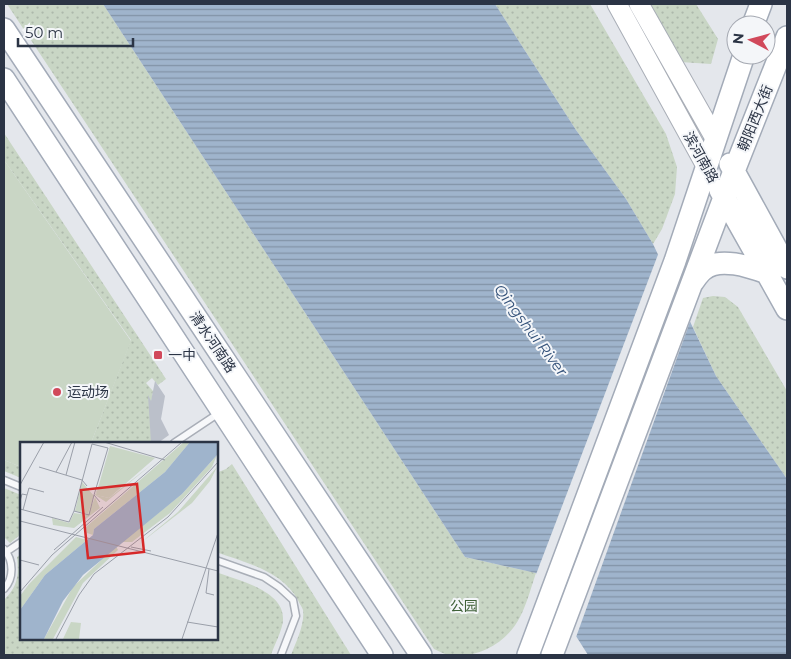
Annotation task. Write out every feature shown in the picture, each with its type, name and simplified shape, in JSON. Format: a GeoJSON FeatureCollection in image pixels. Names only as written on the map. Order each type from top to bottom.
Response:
{"type":"FeatureCollection","features":[{"type":"Feature","properties":{"kind":"main road","name":"滨河南路"},"geometry":{"type":"LineString","coordinates":[[617,4],[724,198],[777,270]]}},
{"type":"Feature","properties":{"kind":"main road","name":"滨河南路"},"geometry":{"type":"LineString","coordinates":[[639,4],[734,171],[777,270],[787,309]]}},
{"type":"Feature","properties":{"kind":"main road","name":"清水河南路"},"geometry":{"type":"LineString","coordinates":[[4,29],[421,652]]}},
{"type":"Feature","properties":{"kind":"main road","name":"朝阳西大街"},"geometry":{"type":"LineString","coordinates":[[554,650],[691,284],[787,37]]}},
{"type":"Feature","properties":{"kind":"main road","name":"朝阳西大街"},"geometry":{"type":"LineString","coordinates":[[539,628],[675,261],[741,65]]}},
{"type":"Feature","properties":{"kind":"main road"},"geometry":{"type":"LineString","coordinates":[[4,79],[382,655]]}},
{"type":"Feature","properties":{"kind":"main road"},"geometry":{"type":"LineString","coordinates":[[691,284],[703,270],[712,265],[734,264],[777,270]]}},
{"type":"Feature","properties":{"kind":"main road"},"geometry":{"type":"LineString","coordinates":[[517,655],[539,628]]}},
{"type":"Feature","properties":{"kind":"main road"},"geometry":{"type":"LineString","coordinates":[[528,655],[539,628]]}},
{"type":"Feature","properties":{"kind":"lane"},"geometry":{"type":"LineString","coordinates":[[176,442],[222,411]]}},
{"type":"Feature","properties":{"kind":"lane"},"geometry":{"type":"LineString","coordinates":[[4,480],[20,488]]}},
{"type":"Feature","properties":{"kind":"lane"},"geometry":{"type":"LineString","coordinates":[[4,589],[12,574],[11,562],[5,551],[20,543]]}},
{"type":"Feature","properties":{"kind":"lane"},"geometry":{"type":"LineString","coordinates":[[218,561],[264,577],[280,587],[292,600],[296,616],[281,655]]}},
{"type":"Feature","properties":{"kind":"green space","name":"公园"},"geometry":{"type":"Polygon","coordinates":[[[7,4],[103,4],[465,557],[536,573],[520,617],[508,634],[499,642],[481,652],[460,656],[449,655],[434,649],[7,4]]]}},
{"type":"Feature","properties":{"kind":"green space"},"geometry":{"type":"Polygon","coordinates":[[[495,4],[590,4],[666,134],[677,167],[675,194],[662,229],[653,244],[626,199],[576,130],[495,4]]]}},
{"type":"Feature","properties":{"kind":"green space"},"geometry":{"type":"Polygon","coordinates":[[[650,4],[696,4],[718,39],[711,64],[680,62],[650,4]]]}},
{"type":"Feature","properties":{"kind":"green space"},"geometry":{"type":"Polygon","coordinates":[[[4,133],[166,379],[158,385],[152,378],[146,383],[153,391],[150,416],[152,442],[91,442],[131,340],[4,160],[4,133]]]}},
{"type":"Feature","properties":{"kind":"green space","name":"运动场"},"geometry":{"type":"Polygon","coordinates":[[[4,160],[131,341],[91,442],[20,442],[20,467],[4,460],[4,160]]]}},
{"type":"Feature","properties":{"kind":"green space"},"geometry":{"type":"Polygon","coordinates":[[[713,296],[725,297],[738,307],[787,391],[787,479],[716,376],[693,327],[703,298],[713,296]]]}},
{"type":"Feature","properties":{"kind":"green space"},"geometry":{"type":"Polygon","coordinates":[[[4,460],[20,467],[20,478],[4,471],[4,460]]]}},
{"type":"Feature","properties":{"kind":"green space"},"geometry":{"type":"Polygon","coordinates":[[[232,464],[351,655],[291,655],[300,633],[303,609],[291,590],[282,581],[262,569],[218,553],[218,472],[232,464]]]}},
{"type":"Feature","properties":{"kind":"green space"},"geometry":{"type":"Polygon","coordinates":[[[4,488],[20,495],[20,535],[10,543],[4,537],[4,488]]]}},
{"type":"Feature","properties":{"kind":"green space"},"geometry":{"type":"Polygon","coordinates":[[[20,555],[20,639],[218,639],[218,573],[267,593],[281,608],[282,626],[271,655],[4,655],[4,600],[15,585],[18,569],[17,557],[20,555]]]}},
{"type":"Feature","properties":{"kind":"water","name":"Qingshui River"},"geometry":{"type":"Polygon","coordinates":[[[103,4],[495,4],[576,130],[626,199],[653,244],[716,376],[787,479],[787,655],[588,655],[536,573],[465,557],[103,4]]]}},
{"type":"Feature","properties":{"kind":"pier"},"geometry":{"type":"Polygon","coordinates":[[[659,252],[691,319],[575,640],[535,577],[659,252]]]}},
{"type":"Feature","properties":{"kind":"building"},"geometry":{"type":"Polygon","coordinates":[[[155,381],[165,396],[161,419],[169,435],[159,442],[151,442],[148,395],[151,401],[155,381]]]}},
{"type":"Feature","properties":{"kind":"place","name":"一中"},"geometry":{"type":"Point","coordinates":[158,355]}},
{"type":"Feature","properties":{"kind":"place","name":"运动场"},"geometry":{"type":"Point","coordinates":[57,392]}}]}
